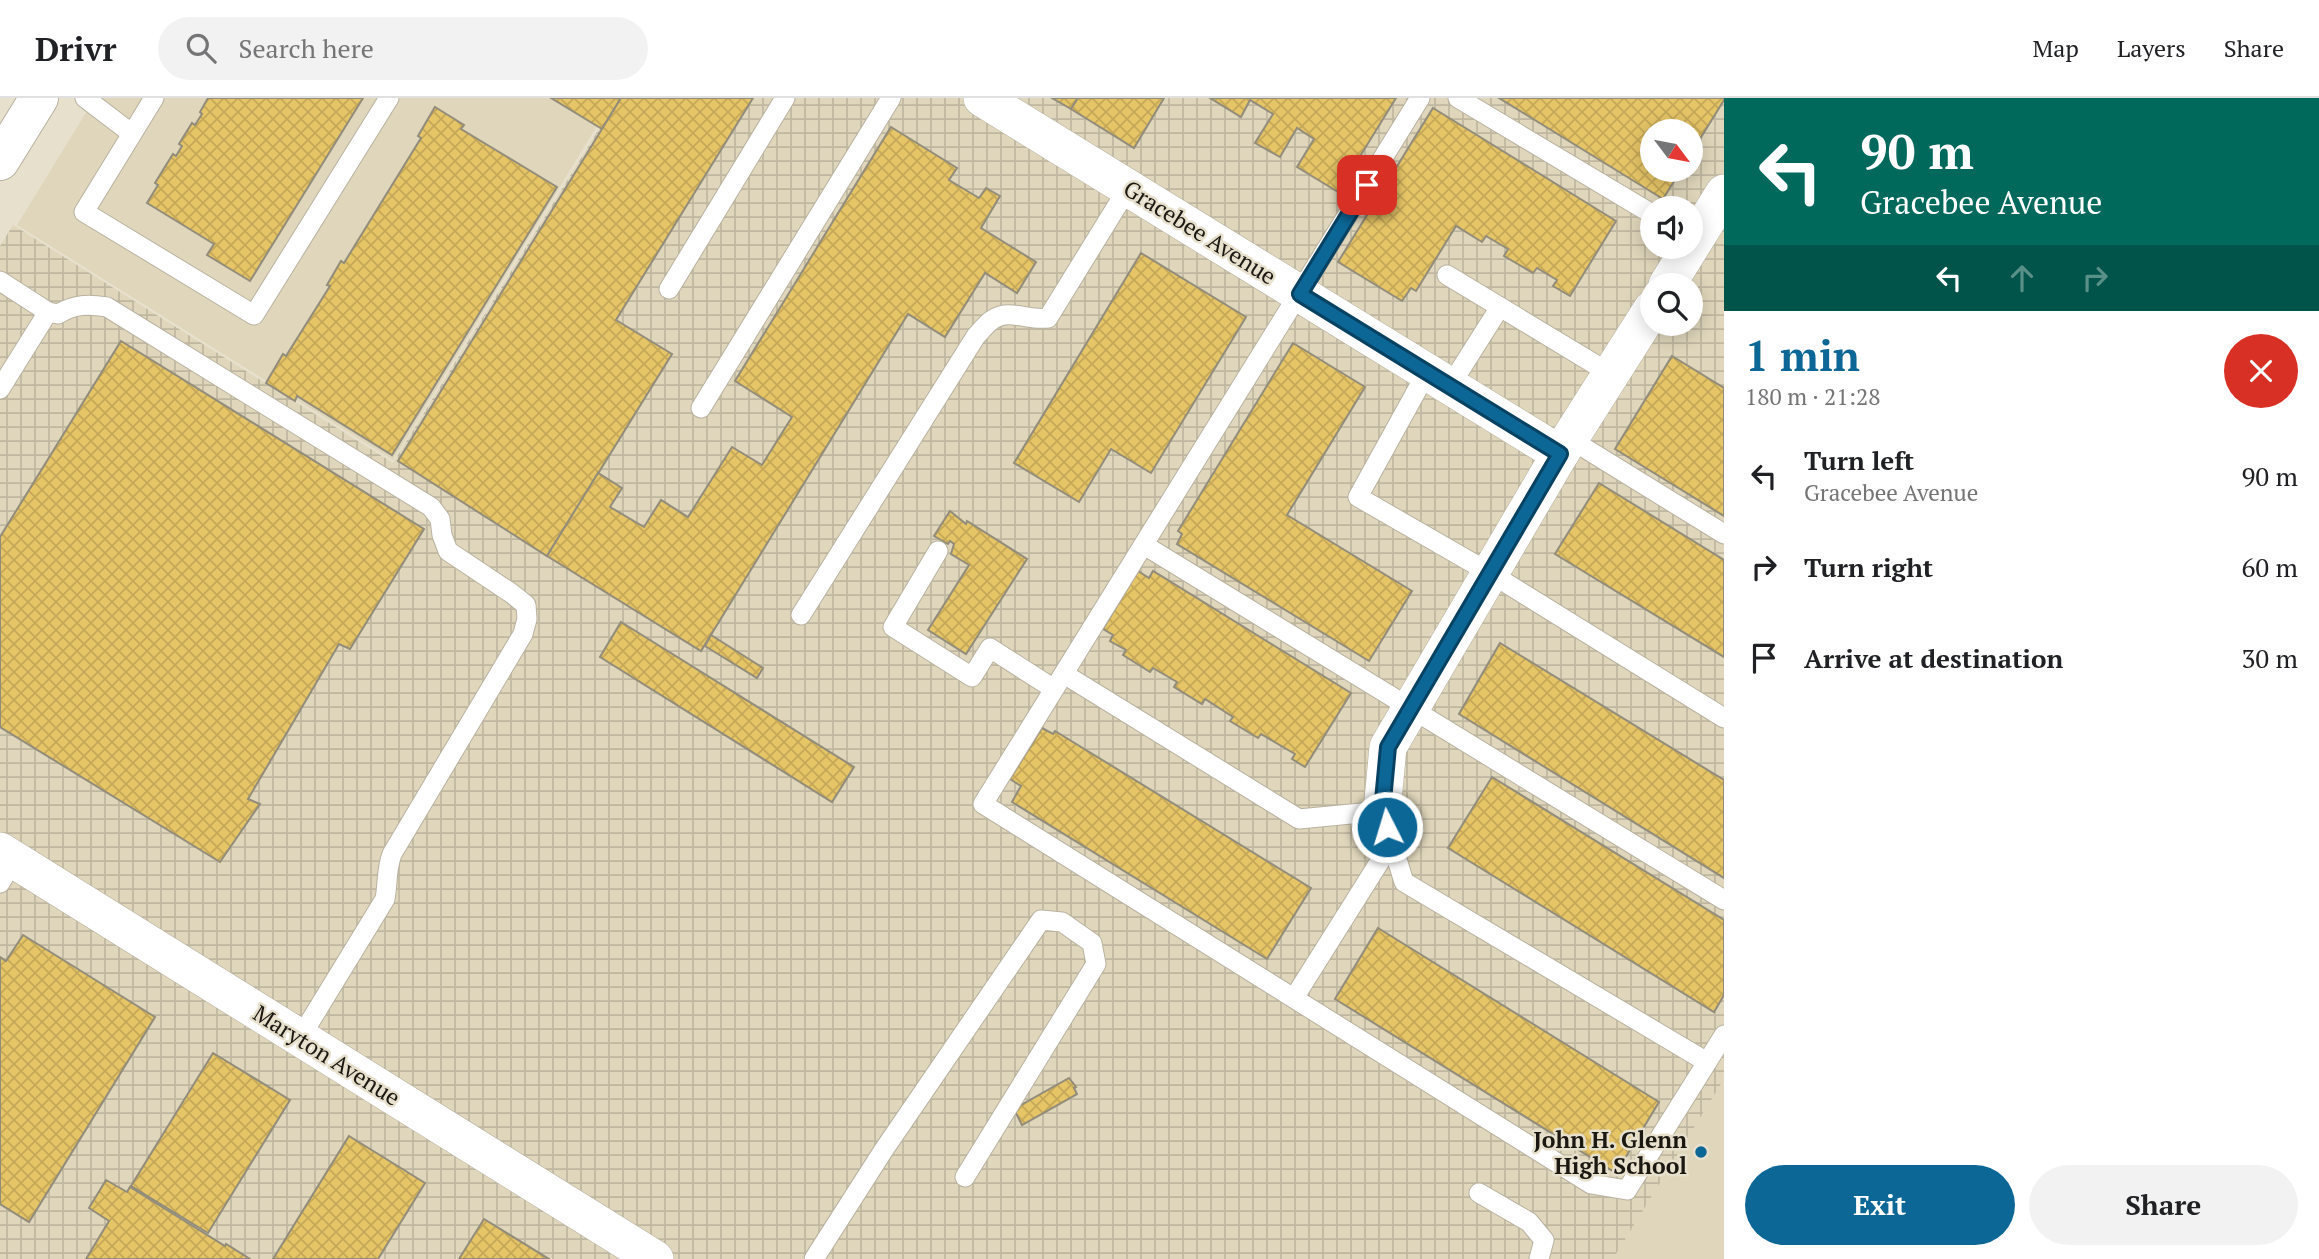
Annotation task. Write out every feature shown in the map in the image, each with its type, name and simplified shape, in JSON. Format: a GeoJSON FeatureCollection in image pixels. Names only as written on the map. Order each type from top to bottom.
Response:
{"type":"FeatureCollection","features":[{"type":"Feature","properties":{"kind":"main road"},"geometry":{"type":"LineString","coordinates":[[0,162],[39,98]]}},
{"type":"Feature","properties":{"kind":"street","name":"Gracebee Avenue"},"geometry":{"type":"LineString","coordinates":[[982,98],[1439,379],[1565,446]]}},
{"type":"Feature","properties":{"kind":"street"},"geometry":{"type":"LineString","coordinates":[[1703,223],[1724,193]]}},
{"type":"Feature","properties":{"kind":"street"},"geometry":{"type":"LineString","coordinates":[[1387,827],[1388,747],[1565,446],[1640,328]]}},
{"type":"Feature","properties":{"kind":"street","name":"Maryton Avenue"},"geometry":{"type":"LineString","coordinates":[[5,865],[300,1038],[655,1259]]}},
{"type":"Feature","properties":{"kind":"lane"},"geometry":{"type":"LineString","coordinates":[[85,98],[131,132]]}},
{"type":"Feature","properties":{"kind":"lane"},"geometry":{"type":"LineString","coordinates":[[153,98],[84,212],[254,315],[389,98]]}},
{"type":"Feature","properties":{"kind":"lane"},"geometry":{"type":"LineString","coordinates":[[669,289],[785,98]]}},
{"type":"Feature","properties":{"kind":"lane"},"geometry":{"type":"LineString","coordinates":[[701,408],[891,98]]}},
{"type":"Feature","properties":{"kind":"lane"},"geometry":{"type":"LineString","coordinates":[[1420,98],[983,804],[1591,1184],[1627,1190],[1724,1035]]}},
{"type":"Feature","properties":{"kind":"lane"},"geometry":{"type":"LineString","coordinates":[[1458,98],[1640,207]]}},
{"type":"Feature","properties":{"kind":"lane"},"geometry":{"type":"LineString","coordinates":[[801,615],[976,336],[993,319],[1005,314],[1017,314],[1033,320],[1048,318],[1128,188]]}},
{"type":"Feature","properties":{"kind":"lane"},"geometry":{"type":"LineString","coordinates":[[1447,275],[1611,374]]}},
{"type":"Feature","properties":{"kind":"lane"},"geometry":{"type":"LineString","coordinates":[[0,281],[48,312],[58,314],[70,307],[85,304],[107,307],[367,466],[431,507],[440,519],[448,551],[526,605],[527,618],[523,634],[392,854],[386,869],[385,899],[300,1038]]}},
{"type":"Feature","properties":{"kind":"lane"},"geometry":{"type":"LineString","coordinates":[[1500,307],[1439,379],[1358,497],[1490,573],[1724,718]]}},
{"type":"Feature","properties":{"kind":"lane"},"geometry":{"type":"LineString","coordinates":[[0,389],[48,312]]}},
{"type":"Feature","properties":{"kind":"lane"},"geometry":{"type":"LineString","coordinates":[[1565,446],[1724,534]]}},
{"type":"Feature","properties":{"kind":"lane"},"geometry":{"type":"LineString","coordinates":[[1144,545],[1724,900]]}},
{"type":"Feature","properties":{"kind":"lane"},"geometry":{"type":"LineString","coordinates":[[938,551],[893,627],[972,677],[990,648],[1059,682],[1299,819],[1387,827]]}},
{"type":"Feature","properties":{"kind":"lane"},"geometry":{"type":"LineString","coordinates":[[1294,998],[1387,827]]}},
{"type":"Feature","properties":{"kind":"lane"},"geometry":{"type":"LineString","coordinates":[[1387,827],[1404,882],[1707,1062]]}},
{"type":"Feature","properties":{"kind":"lane"},"geometry":{"type":"LineString","coordinates":[[814,1259],[883,1151],[1041,920],[1062,922],[1092,943],[1096,964],[965,1177]]}},
{"type":"Feature","properties":{"kind":"lane"},"geometry":{"type":"LineString","coordinates":[[1479,1193],[1529,1222],[1544,1240],[1539,1259]]}},
{"type":"Feature","properties":{"kind":"shaded area"},"geometry":{"type":"Polygon","coordinates":[[[95,98],[614,98],[393,460],[17,225],[95,98]]]}},
{"type":"Feature","properties":{"kind":"shaded area"},"geometry":{"type":"Polygon","coordinates":[[[618,98],[1724,98],[1724,1079],[1613,1259],[0,1259],[0,246],[13,225],[393,463],[618,98]]]}},
{"type":"Feature","properties":{"kind":"shaded area","name":"John H. Glenn High School"},"geometry":{"type":"Polygon","coordinates":[[[1724,1079],[1724,1259],[1613,1259],[1634,1225],[1724,1079]]]}},
{"type":"Feature","properties":{"kind":"building"},"geometry":{"type":"Polygon","coordinates":[[[208,98],[363,98],[250,281],[207,255],[214,244],[147,203],[158,185],[155,183],[173,154],[176,156],[182,146],[179,144],[192,123],[195,125],[202,114],[200,112],[208,98]]]}},
{"type":"Feature","properties":{"kind":"building"},"geometry":{"type":"Polygon","coordinates":[[[551,98],[621,98],[602,129],[551,98]]]}},
{"type":"Feature","properties":{"kind":"building"},"geometry":{"type":"Polygon","coordinates":[[[621,98],[753,98],[616,320],[672,354],[547,556],[398,461],[621,98]]]}},
{"type":"Feature","properties":{"kind":"building"},"geometry":{"type":"Polygon","coordinates":[[[1052,98],[1078,98],[1071,109],[1052,98]]]}},
{"type":"Feature","properties":{"kind":"building"},"geometry":{"type":"Polygon","coordinates":[[[1078,98],[1164,98],[1134,148],[1071,109],[1078,98]]]}},
{"type":"Feature","properties":{"kind":"building"},"geometry":{"type":"Polygon","coordinates":[[[1210,98],[1396,98],[1338,192],[1297,167],[1314,139],[1297,128],[1280,157],[1255,143],[1273,114],[1250,100],[1241,117],[1210,98]]]}},
{"type":"Feature","properties":{"kind":"building"},"geometry":{"type":"Polygon","coordinates":[[[1499,98],[1724,98],[1703,134],[1703,119],[1640,119],[1640,182],[1674,182],[1665,196],[1658,196],[1499,98]]]}},
{"type":"Feature","properties":{"kind":"building"},"geometry":{"type":"Polygon","coordinates":[[[435,107],[464,125],[461,129],[557,187],[392,455],[297,396],[295,401],[266,383],[283,354],[286,356],[330,286],[327,285],[341,261],[344,263],[421,138],[418,136],[435,107]]]}},
{"type":"Feature","properties":{"kind":"building"},"geometry":{"type":"Polygon","coordinates":[[[1433,108],[1616,221],[1570,296],[1553,286],[1557,280],[1537,268],[1533,273],[1504,256],[1508,249],[1486,236],[1482,242],[1456,226],[1416,291],[1411,288],[1402,301],[1338,262],[1433,108]]]}},
{"type":"Feature","properties":{"kind":"building"},"geometry":{"type":"Polygon","coordinates":[[[891,127],[957,168],[949,180],[979,198],[986,188],[1000,196],[981,228],[1036,262],[1017,293],[985,273],[945,337],[908,314],[701,651],[547,556],[598,473],[622,488],[610,507],[644,527],[661,500],[688,517],[732,447],[762,465],[792,417],[735,381],[891,127]]]}},
{"type":"Feature","properties":{"kind":"building"},"geometry":{"type":"Polygon","coordinates":[[[1141,253],[1246,317],[1151,473],[1111,449],[1079,502],[1014,463],[1141,253]]]}},
{"type":"Feature","properties":{"kind":"building"},"geometry":{"type":"Polygon","coordinates":[[[121,341],[424,529],[350,649],[339,644],[248,799],[260,804],[220,862],[0,727],[0,537],[121,341]]]}},
{"type":"Feature","properties":{"kind":"building"},"geometry":{"type":"Polygon","coordinates":[[[1293,343],[1365,387],[1287,515],[1412,591],[1369,661],[1177,544],[1182,534],[1178,531],[1293,343]]]}},
{"type":"Feature","properties":{"kind":"building"},"geometry":{"type":"Polygon","coordinates":[[[1672,356],[1724,388],[1724,516],[1615,449],[1672,356]]]}},
{"type":"Feature","properties":{"kind":"building"},"geometry":{"type":"Polygon","coordinates":[[[1599,483],[1724,560],[1724,657],[1555,554],[1599,483]]]}},
{"type":"Feature","properties":{"kind":"building"},"geometry":{"type":"Polygon","coordinates":[[[950,511],[966,524],[967,521],[1027,559],[966,654],[928,630],[969,565],[951,554],[954,544],[950,541],[948,544],[934,536],[950,511]]]}},
{"type":"Feature","properties":{"kind":"building"},"geometry":{"type":"Polygon","coordinates":[[[1138,571],[1149,578],[1153,571],[1351,693],[1305,767],[1292,759],[1295,754],[1261,734],[1258,738],[1230,721],[1233,717],[1205,699],[1202,704],[1174,687],[1177,682],[1153,668],[1150,672],[1123,655],[1126,650],[1110,641],[1113,635],[1103,629],[1138,571]]]}},
{"type":"Feature","properties":{"kind":"building"},"geometry":{"type":"Polygon","coordinates":[[[621,622],[854,767],[832,802],[600,657],[621,622]]]}},
{"type":"Feature","properties":{"kind":"building"},"geometry":{"type":"Polygon","coordinates":[[[711,635],[763,668],[757,678],[705,646],[711,635]]]}},
{"type":"Feature","properties":{"kind":"building"},"geometry":{"type":"Polygon","coordinates":[[[1500,643],[1724,780],[1724,878],[1459,714],[1500,643]]]}},
{"type":"Feature","properties":{"kind":"building"},"geometry":{"type":"Polygon","coordinates":[[[1042,728],[1053,734],[1055,731],[1311,888],[1267,959],[1012,802],[1021,786],[1010,779],[1042,728]]]}},
{"type":"Feature","properties":{"kind":"building"},"geometry":{"type":"Polygon","coordinates":[[[1492,777],[1724,920],[1724,995],[1714,1012],[1448,848],[1492,777]]]}},
{"type":"Feature","properties":{"kind":"building"},"geometry":{"type":"Polygon","coordinates":[[[1378,928],[1659,1102],[1616,1173],[1335,999],[1378,928]]]}},
{"type":"Feature","properties":{"kind":"building"},"geometry":{"type":"Polygon","coordinates":[[[23,935],[155,1017],[29,1222],[0,1204],[0,957],[6,961],[23,935]]]}},
{"type":"Feature","properties":{"kind":"building"},"geometry":{"type":"Polygon","coordinates":[[[213,1053],[290,1100],[208,1233],[131,1186],[213,1053]]]}},
{"type":"Feature","properties":{"kind":"building"},"geometry":{"type":"Polygon","coordinates":[[[1069,1078],[1076,1087],[1074,1088],[1077,1094],[1022,1125],[1014,1109],[1069,1078]]]}},
{"type":"Feature","properties":{"kind":"building"},"geometry":{"type":"Polygon","coordinates":[[[349,1136],[425,1183],[378,1259],[273,1259],[349,1136]]]}},
{"type":"Feature","properties":{"kind":"building"},"geometry":{"type":"Polygon","coordinates":[[[106,1180],[127,1192],[130,1187],[250,1259],[86,1259],[109,1221],[89,1208],[106,1180]]]}},
{"type":"Feature","properties":{"kind":"building"},"geometry":{"type":"Polygon","coordinates":[[[484,1219],[549,1259],[459,1259],[484,1219]]]}},
{"type":"Feature","properties":{"kind":"place","name":"John H. Glenn High School"},"geometry":{"type":"Point","coordinates":[1701,1152]}},
{"type":"Feature","properties":{"kind":"route"},"geometry":{"type":"LineString","coordinates":[[1367,185],[1300,294],[1560,454],[1388,747],[1382,811],[1387,827]]}}]}
